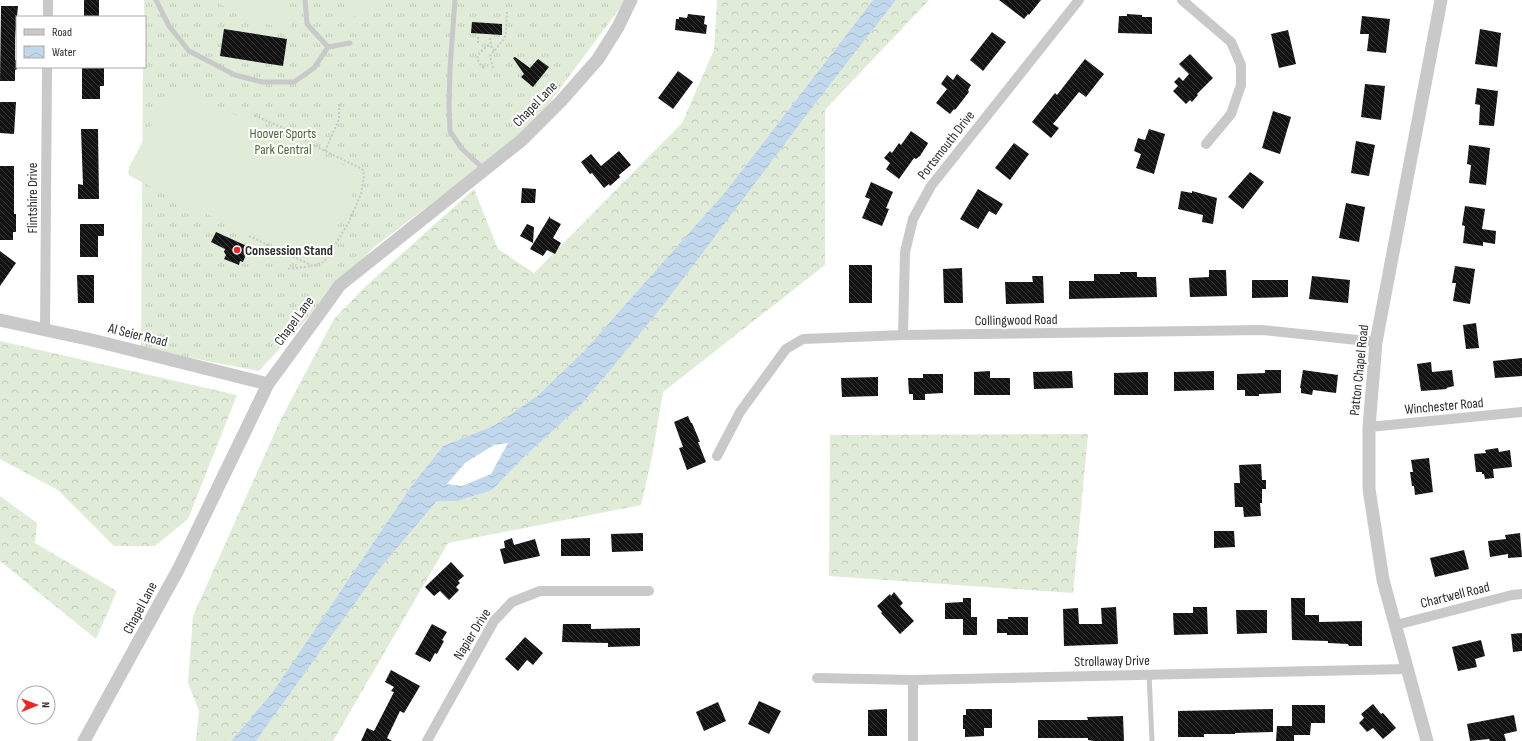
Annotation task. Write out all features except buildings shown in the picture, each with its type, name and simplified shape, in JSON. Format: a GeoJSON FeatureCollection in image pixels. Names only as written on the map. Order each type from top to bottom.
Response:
{"type":"FeatureCollection","features":[{"type":"Feature","properties":{"kind":"street"},"geometry":{"type":"LineString","coordinates":[[48,0],[48,16]]}},
{"type":"Feature","properties":{"kind":"street","name":"Chapel Lane"},"geometry":{"type":"LineString","coordinates":[[84,741],[179,568],[268,384],[340,285],[522,140],[561,101],[598,59],[618,27],[631,0]]}},
{"type":"Feature","properties":{"kind":"street","name":"Portsmouth Drive"},"geometry":{"type":"LineString","coordinates":[[903,336],[905,252],[913,219],[931,186],[1079,0]]}},
{"type":"Feature","properties":{"kind":"street"},"geometry":{"type":"LineString","coordinates":[[1182,0],[1231,42],[1241,65],[1241,85],[1231,114],[1206,144]]}},
{"type":"Feature","properties":{"kind":"street","name":"Patton Chapel Road"},"geometry":{"type":"LineString","coordinates":[[1428,741],[1383,580],[1369,489],[1369,427],[1376,342],[1441,0]]}},
{"type":"Feature","properties":{"kind":"street","name":"Flintshire Drive"},"geometry":{"type":"LineString","coordinates":[[45,329],[47,68]]}},
{"type":"Feature","properties":{"kind":"street","name":"Al Seier Road"},"geometry":{"type":"LineString","coordinates":[[0,320],[45,329],[268,384]]}},
{"type":"Feature","properties":{"kind":"street","name":"Collingwood Road"},"geometry":{"type":"LineString","coordinates":[[717,456],[740,412],[786,349],[803,339],[1263,330],[1376,342]]}},
{"type":"Feature","properties":{"kind":"street","name":"Winchester Road"},"geometry":{"type":"LineString","coordinates":[[1369,427],[1522,412]]}},
{"type":"Feature","properties":{"kind":"street","name":"Napier Drive"},"geometry":{"type":"LineString","coordinates":[[426,741],[494,620],[512,602],[540,591],[649,591]]}},
{"type":"Feature","properties":{"kind":"street","name":"Chartwell Road"},"geometry":{"type":"LineString","coordinates":[[1396,625],[1512,595],[1522,594]]}},
{"type":"Feature","properties":{"kind":"street","name":"Strollaway Drive"},"geometry":{"type":"LineString","coordinates":[[817,678],[913,680],[1408,669]]}},
{"type":"Feature","properties":{"kind":"street"},"geometry":{"type":"LineString","coordinates":[[913,680],[913,741]]}},
{"type":"Feature","properties":{"kind":"lane"},"geometry":{"type":"LineString","coordinates":[[156,0],[169,26],[189,51],[235,75],[262,82],[294,82],[314,68],[328,47],[350,43]]}},
{"type":"Feature","properties":{"kind":"lane"},"geometry":{"type":"LineString","coordinates":[[305,0],[307,24],[328,47]]}},
{"type":"Feature","properties":{"kind":"lane"},"geometry":{"type":"LineString","coordinates":[[455,0],[450,68],[450,131],[461,148],[485,170]]}},
{"type":"Feature","properties":{"kind":"lane"},"geometry":{"type":"LineString","coordinates":[[1149,674],[1152,741]]}},
{"type":"Feature","properties":{"kind":"path"},"geometry":{"type":"LineString","coordinates":[[493,68],[490,56],[504,39],[506,33],[507,12]]}},
{"type":"Feature","properties":{"kind":"path"},"geometry":{"type":"LineString","coordinates":[[478,37],[478,43]]}},
{"type":"Feature","properties":{"kind":"path"},"geometry":{"type":"LineString","coordinates":[[490,38],[494,51]]}},
{"type":"Feature","properties":{"kind":"path"},"geometry":{"type":"LineString","coordinates":[[484,68],[478,63],[478,53],[491,44]]}},
{"type":"Feature","properties":{"kind":"path"},"geometry":{"type":"LineString","coordinates":[[325,151],[338,119],[339,104]]}},
{"type":"Feature","properties":{"kind":"path"},"geometry":{"type":"LineString","coordinates":[[253,114],[286,129],[363,170],[364,176],[361,194],[348,224],[324,262],[313,266],[288,269]]}},
{"type":"Feature","properties":{"kind":"path"},"geometry":{"type":"LineString","coordinates":[[249,236],[313,266]]}},
{"type":"Feature","properties":{"kind":"green space","name":"Hoover Sports Park Central"},"geometry":{"type":"Polygon","coordinates":[[[144,0],[626,0],[529,130],[374,247],[259,371],[141,348],[143,68],[146,68],[146,16],[144,16],[144,0]]]}},
{"type":"Feature","properties":{"kind":"green space"},"geometry":{"type":"Polygon","coordinates":[[[215,0],[290,0],[291,26],[269,25],[250,20],[224,7],[215,0]]]}},
{"type":"Feature","properties":{"kind":"green space"},"geometry":{"type":"Polygon","coordinates":[[[344,0],[393,0],[371,12],[346,18],[344,0]]]}},
{"type":"Feature","properties":{"kind":"green space"},"geometry":{"type":"Polygon","coordinates":[[[717,0],[873,0],[726,191],[584,351],[537,396],[495,425],[443,446],[412,485],[272,693],[231,741],[196,741],[199,711],[188,683],[193,616],[280,421],[334,319],[367,285],[474,189],[498,249],[534,273],[682,123],[714,50],[717,0]]]}},
{"type":"Feature","properties":{"kind":"green space"},"geometry":{"type":"Polygon","coordinates":[[[896,0],[929,0],[825,110],[825,265],[663,392],[652,457],[641,505],[448,543],[333,741],[256,741],[381,567],[437,501],[458,501],[492,490],[524,457],[580,406],[612,368],[896,0]]]}},
{"type":"Feature","properties":{"kind":"green space"},"geometry":{"type":"Polygon","coordinates":[[[180,89],[354,170],[359,180],[321,260],[313,263],[177,200],[130,176],[128,173],[129,167],[170,91],[180,89]]]}},
{"type":"Feature","properties":{"kind":"green space"},"geometry":{"type":"Polygon","coordinates":[[[0,341],[237,395],[188,519],[155,546],[114,546],[58,490],[0,459],[0,341]]]}},
{"type":"Feature","properties":{"kind":"green space"},"geometry":{"type":"Polygon","coordinates":[[[1088,434],[1073,593],[829,576],[830,435],[1088,434]]]}},
{"type":"Feature","properties":{"kind":"green space"},"geometry":{"type":"Polygon","coordinates":[[[0,496],[37,523],[35,543],[117,591],[96,639],[0,561],[0,496]]]}},
{"type":"Feature","properties":{"kind":"water"},"geometry":{"type":"Polygon","coordinates":[[[873,0],[896,0],[808,113],[667,300],[580,406],[524,457],[492,490],[458,501],[437,501],[381,567],[256,741],[231,741],[272,693],[412,485],[443,446],[495,425],[537,396],[584,351],[726,191],[873,0]],[[508,443],[494,445],[465,463],[447,484],[462,486],[491,474],[508,443]]]}},
{"type":"Feature","properties":{"kind":"place","name":"Consession Stand"},"geometry":{"type":"Point","coordinates":[237,250]}}]}
